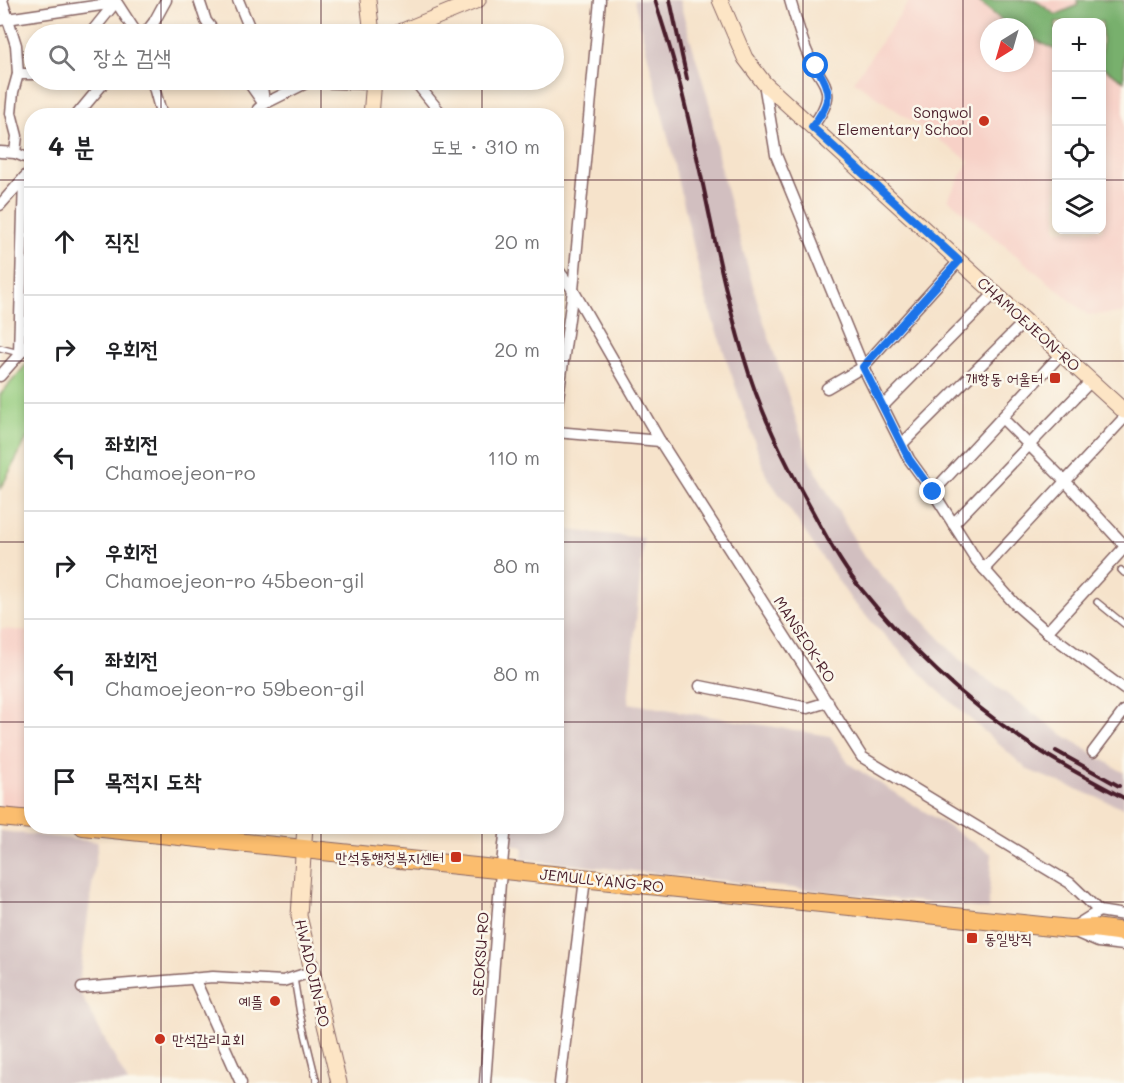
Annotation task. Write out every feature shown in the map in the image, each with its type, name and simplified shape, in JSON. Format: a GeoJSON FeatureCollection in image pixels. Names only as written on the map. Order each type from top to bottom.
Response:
{"type":"FeatureCollection","features":[{"type":"Feature","properties":{"kind":"main road"},"geometry":{"type":"LineString","coordinates":[[368,0],[371,24]]}},
{"type":"Feature","properties":{"kind":"main road"},"geometry":{"type":"LineString","coordinates":[[419,24],[478,0]]}},
{"type":"Feature","properties":{"kind":"main road","name":"CHAMOEJEON-RO"},"geometry":{"type":"LineString","coordinates":[[720,0],[745,58],[764,83],[1124,411]]}},
{"type":"Feature","properties":{"kind":"main road"},"geometry":{"type":"LineString","coordinates":[[372,108],[373,90]]}},
{"type":"Feature","properties":{"kind":"main road"},"geometry":{"type":"LineString","coordinates":[[0,817],[24,819]]}},
{"type":"Feature","properties":{"kind":"main road","name":"JEMULLYANG-RO"},"geometry":{"type":"LineString","coordinates":[[165,834],[1070,929],[1097,920],[1124,932]]}},
{"type":"Feature","properties":{"kind":"main road","name":"HWADOJIN-RO"},"geometry":{"type":"LineString","coordinates":[[304,834],[299,916],[339,1083]]}},
{"type":"Feature","properties":{"kind":"street"},"geometry":{"type":"LineString","coordinates":[[2,0],[4,20],[16,45],[18,74],[11,113],[17,136],[15,153]]}},
{"type":"Feature","properties":{"kind":"street"},"geometry":{"type":"LineString","coordinates":[[152,24],[166,0]]}},
{"type":"Feature","properties":{"kind":"street"},"geometry":{"type":"LineString","coordinates":[[199,0],[208,24]]}},
{"type":"Feature","properties":{"kind":"street"},"geometry":{"type":"LineString","coordinates":[[238,0],[249,24]]}},
{"type":"Feature","properties":{"kind":"street"},"geometry":{"type":"LineString","coordinates":[[564,355],[573,290],[600,0]]}},
{"type":"Feature","properties":{"kind":"street"},"geometry":{"type":"LineString","coordinates":[[790,0],[807,53],[828,87],[824,109],[812,127]]}},
{"type":"Feature","properties":{"kind":"street"},"geometry":{"type":"LineString","coordinates":[[4,20],[115,2]]}},
{"type":"Feature","properties":{"kind":"street"},"geometry":{"type":"LineString","coordinates":[[98,24],[115,2]]}},
{"type":"Feature","properties":{"kind":"street"},"geometry":{"type":"LineString","coordinates":[[115,2],[130,24]]}},
{"type":"Feature","properties":{"kind":"street"},"geometry":{"type":"LineString","coordinates":[[18,74],[24,74]]}},
{"type":"Feature","properties":{"kind":"street"},"geometry":{"type":"LineString","coordinates":[[764,83],[776,155],[863,367],[909,459],[984,569],[1014,603],[1047,632],[1124,689]]}},
{"type":"Feature","properties":{"kind":"street"},"geometry":{"type":"LineString","coordinates":[[83,108],[98,90]]}},
{"type":"Feature","properties":{"kind":"street"},"geometry":{"type":"LineString","coordinates":[[155,90],[160,108]]}},
{"type":"Feature","properties":{"kind":"street"},"geometry":{"type":"LineString","coordinates":[[254,90],[264,104]]}},
{"type":"Feature","properties":{"kind":"street"},"geometry":{"type":"LineString","coordinates":[[262,90],[264,104]]}},
{"type":"Feature","properties":{"kind":"street"},"geometry":{"type":"LineString","coordinates":[[259,108],[292,90]]}},
{"type":"Feature","properties":{"kind":"street"},"geometry":{"type":"LineString","coordinates":[[422,90],[437,108]]}},
{"type":"Feature","properties":{"kind":"street"},"geometry":{"type":"LineString","coordinates":[[0,152],[15,153],[24,157]]}},
{"type":"Feature","properties":{"kind":"street"},"geometry":{"type":"LineString","coordinates":[[0,205],[24,178]]}},
{"type":"Feature","properties":{"kind":"street"},"geometry":{"type":"LineString","coordinates":[[19,354],[24,253]]}},
{"type":"Feature","properties":{"kind":"street"},"geometry":{"type":"LineString","coordinates":[[827,388],[863,367],[959,261]]}},
{"type":"Feature","properties":{"kind":"street","name":"MANSEOK-RO"},"geometry":{"type":"LineString","coordinates":[[564,278],[660,441],[862,757],[1070,882],[1097,920]]}},
{"type":"Feature","properties":{"kind":"street"},"geometry":{"type":"LineString","coordinates":[[883,406],[995,293]]}},
{"type":"Feature","properties":{"kind":"street"},"geometry":{"type":"LineString","coordinates":[[902,444],[1025,321]]}},
{"type":"Feature","properties":{"kind":"street"},"geometry":{"type":"LineString","coordinates":[[0,376],[24,349]]}},
{"type":"Feature","properties":{"kind":"street"},"geometry":{"type":"LineString","coordinates":[[933,492],[1061,354]]}},
{"type":"Feature","properties":{"kind":"street"},"geometry":{"type":"LineString","coordinates":[[953,524],[1090,381]]}},
{"type":"Feature","properties":{"kind":"street"},"geometry":{"type":"LineString","coordinates":[[1002,418],[1065,481],[1124,547],[1047,632]]}},
{"type":"Feature","properties":{"kind":"street"},"geometry":{"type":"LineString","coordinates":[[984,569],[1124,418]]}},
{"type":"Feature","properties":{"kind":"street"},"geometry":{"type":"LineString","coordinates":[[564,433],[660,441]]}},
{"type":"Feature","properties":{"kind":"street"},"geometry":{"type":"LineString","coordinates":[[700,686],[808,708],[828,702]]}},
{"type":"Feature","properties":{"kind":"street"},"geometry":{"type":"LineString","coordinates":[[1093,752],[1124,711]]}},
{"type":"Feature","properties":{"kind":"street","name":"SEOKSU-RO"},"geometry":{"type":"LineString","coordinates":[[485,1083],[505,834]]}},
{"type":"Feature","properties":{"kind":"street"},"geometry":{"type":"LineString","coordinates":[[560,1083],[585,879]]}},
{"type":"Feature","properties":{"kind":"street"},"geometry":{"type":"LineString","coordinates":[[1097,920],[1124,915]]}},
{"type":"Feature","properties":{"kind":"street"},"geometry":{"type":"LineString","coordinates":[[1070,929],[1098,942],[1124,945]]}},
{"type":"Feature","properties":{"kind":"street"},"geometry":{"type":"LineString","coordinates":[[82,988],[213,977],[283,981],[311,972]]}},
{"type":"Feature","properties":{"kind":"street"},"geometry":{"type":"LineString","coordinates":[[195,978],[241,1083]]}},
{"type":"Feature","properties":{"kind":"lane"},"geometry":{"type":"LineString","coordinates":[[0,348],[19,354]]}},
{"type":"Feature","properties":{"kind":"lane"},"geometry":{"type":"LineString","coordinates":[[1097,603],[1124,624]]}},
{"type":"Feature","properties":{"kind":"lane"},"geometry":{"type":"LineString","coordinates":[[294,976],[300,1014],[317,1083]]}},
{"type":"Feature","properties":{"kind":"shaded area"},"geometry":{"type":"Polygon","coordinates":[[[634,0],[679,0],[710,106],[720,167],[758,304],[809,459],[864,557],[959,659],[1059,732],[1124,773],[1124,808],[1028,770],[932,685],[852,601],[766,475],[705,297],[634,0]]]}},
{"type":"Feature","properties":{"kind":"shaded area","name":"Songwol Elementary School"},"geometry":{"type":"Polygon","coordinates":[[[910,0],[987,0],[1010,18],[980,18],[980,72],[1034,72],[1034,37],[1052,49],[1052,234],[1106,234],[1106,70],[1124,81],[1124,313],[1088,315],[948,199],[969,161],[854,81],[910,0]]]}},
{"type":"Feature","properties":{"kind":"shaded area"},"geometry":{"type":"Polygon","coordinates":[[[1035,0],[1077,0],[1078,5],[1056,15],[1035,0]]]}},
{"type":"Feature","properties":{"kind":"shaded area"},"geometry":{"type":"Polygon","coordinates":[[[564,530],[644,538],[628,703],[830,736],[849,764],[992,854],[988,909],[522,859],[523,847],[512,845],[513,834],[564,834],[564,530]]]}},
{"type":"Feature","properties":{"kind":"shaded area"},"geometry":{"type":"Polygon","coordinates":[[[0,629],[24,631],[24,809],[0,807],[0,629]]]}},
{"type":"Feature","properties":{"kind":"shaded area"},"geometry":{"type":"Polygon","coordinates":[[[0,831],[98,842],[78,989],[128,1083],[0,1083],[0,831]]]}},
{"type":"Feature","properties":{"kind":"green space"},"geometry":{"type":"Polygon","coordinates":[[[977,0],[1035,0],[1056,15],[1078,5],[1077,0],[1124,0],[1124,81],[1106,70],[1106,18],[1052,18],[1052,48],[1034,39],[1034,18],[999,18],[977,0]]]}},
{"type":"Feature","properties":{"kind":"green space"},"geometry":{"type":"Polygon","coordinates":[[[24,367],[24,444],[0,490],[0,395],[24,367]]]}},
{"type":"Feature","properties":{"kind":"railway"},"geometry":{"type":"LineString","coordinates":[[655,0],[685,105],[724,283],[749,372],[777,444],[835,552],[849,574],[876,607],[916,650],[960,691],[1031,745],[1124,798]]}},
{"type":"Feature","properties":{"kind":"railway"},"geometry":{"type":"LineString","coordinates":[[670,0],[687,79]]}},
{"type":"Feature","properties":{"kind":"railway"},"geometry":{"type":"LineString","coordinates":[[1056,751],[1119,786]]}},
{"type":"Feature","properties":{"kind":"place","name":"Songwol Elementary School"},"geometry":{"type":"Point","coordinates":[984,121]}},
{"type":"Feature","properties":{"kind":"place","name":"개항동 어울터"},"geometry":{"type":"Point","coordinates":[1055,378]}},
{"type":"Feature","properties":{"kind":"place","name":"만석동행정복지센터"},"geometry":{"type":"Point","coordinates":[456,857]}},
{"type":"Feature","properties":{"kind":"place","name":"동일방직"},"geometry":{"type":"Point","coordinates":[972,938]}},
{"type":"Feature","properties":{"kind":"place","name":"예뜰"},"geometry":{"type":"Point","coordinates":[275,1001]}},
{"type":"Feature","properties":{"kind":"place","name":"만석감리교회"},"geometry":{"type":"Point","coordinates":[160,1039]}},
{"type":"Feature","properties":{"kind":"route"},"geometry":{"type":"LineString","coordinates":[[816,66],[828,87],[824,109],[812,127],[959,261],[863,367],[909,459],[933,492]]}}]}
